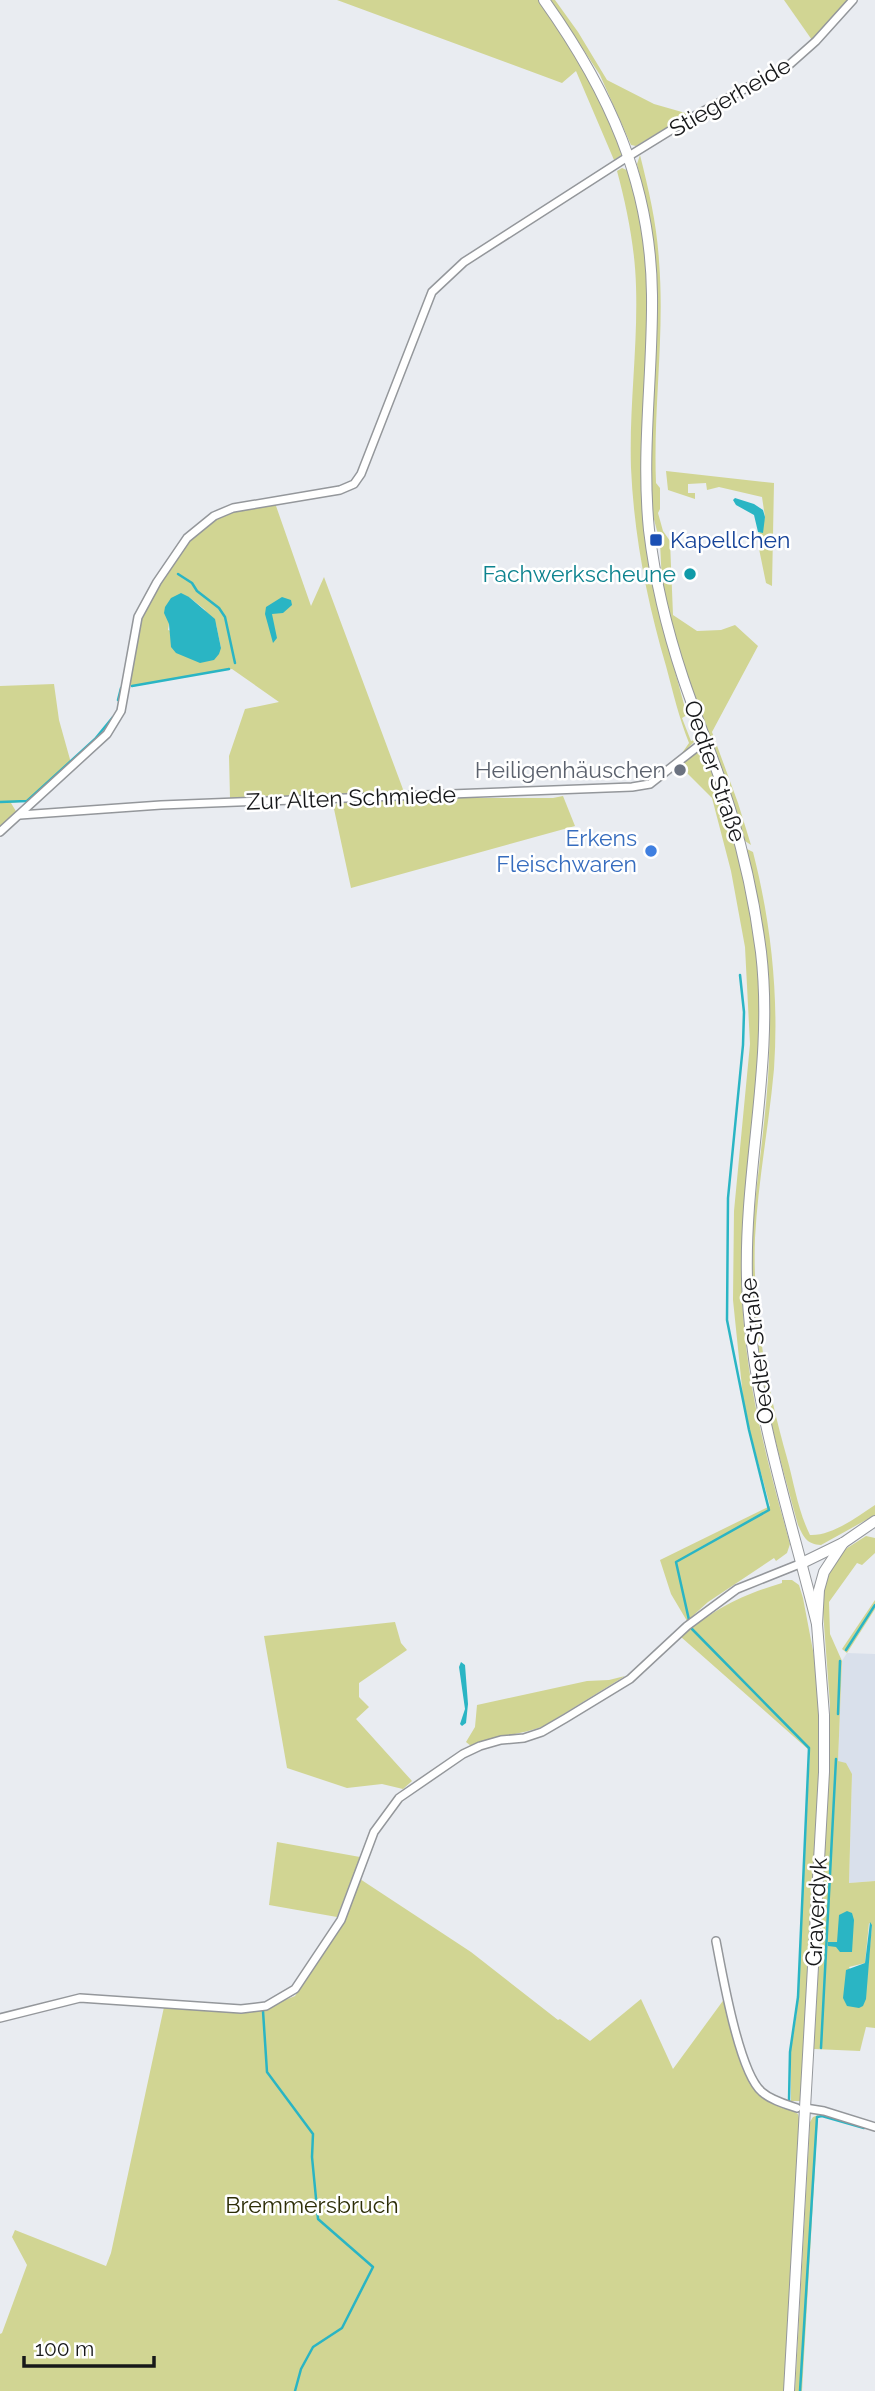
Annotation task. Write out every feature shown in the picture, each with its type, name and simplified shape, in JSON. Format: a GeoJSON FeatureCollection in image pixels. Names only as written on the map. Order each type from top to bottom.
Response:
{"type":"FeatureCollection","features":[{"type":"Feature","properties":{"kind":"main road","name":"Oedter Straße"},"geometry":{"type":"LineString","coordinates":[[544,0],[589,67],[616,120],[629,156],[647,229],[652,291],[646,463],[649,531],[670,637],[740,841],[761,951],[765,1032],[747,1244],[748,1315],[765,1429],[802,1563]]}},
{"type":"Feature","properties":{"kind":"main road"},"geometry":{"type":"LineString","coordinates":[[817,1624],[802,1563],[843,1543],[875,1521]]}},
{"type":"Feature","properties":{"kind":"main road"},"geometry":{"type":"LineString","coordinates":[[817,1624],[819,1590],[824,1572],[843,1543]]}},
{"type":"Feature","properties":{"kind":"main road","name":"Graverdyk"},"geometry":{"type":"LineString","coordinates":[[789,2391],[801,2108],[824,1772],[824,1715],[817,1624]]}},
{"type":"Feature","properties":{"kind":"street","name":"Stiegerheide"},"geometry":{"type":"LineString","coordinates":[[629,156],[689,119],[789,65],[816,41],[853,0]]}},
{"type":"Feature","properties":{"kind":"street"},"geometry":{"type":"LineString","coordinates":[[0,832],[107,734],[121,711],[138,617],[157,582],[187,538],[214,516],[233,508],[340,490],[354,484],[361,474],[432,292],[464,262],[629,156]]}},
{"type":"Feature","properties":{"kind":"street","name":"Zur Alten Schmiede"},"geometry":{"type":"LineString","coordinates":[[20,815],[161,805],[632,788],[650,784],[706,740]]}},
{"type":"Feature","properties":{"kind":"street"},"geometry":{"type":"LineString","coordinates":[[0,2018],[80,1998],[242,2008],[266,2006],[286,1995],[295,1989],[341,1920],[374,1832],[399,1798],[463,1754],[501,1740],[533,1735],[566,1718],[630,1679],[687,1626],[737,1589],[802,1563]]}},
{"type":"Feature","properties":{"kind":"street"},"geometry":{"type":"LineString","coordinates":[[716,1941],[740,2049],[760,2091],[801,2108],[824,2111],[875,2127]]}},
{"type":"Feature","properties":{"kind":"shaded area"},"geometry":{"type":"Polygon","coordinates":[[[847,1653],[875,1654],[875,1881],[849,1883],[852,1774],[838,1761],[842,1661],[847,1653]]]}},
{"type":"Feature","properties":{"kind":"green space"},"geometry":{"type":"Polygon","coordinates":[[[337,0],[539,0],[589,72],[603,100],[623,154],[614,160],[576,71],[562,83],[337,0]]]}},
{"type":"Feature","properties":{"kind":"green space"},"geometry":{"type":"Polygon","coordinates":[[[551,0],[555,0],[578,32],[607,80],[654,104],[689,114],[636,146],[631,145],[600,75],[551,0]]]}},
{"type":"Feature","properties":{"kind":"green space"},"geometry":{"type":"Polygon","coordinates":[[[784,0],[849,0],[812,40],[784,0]]]}},
{"type":"Feature","properties":{"kind":"green space"},"geometry":{"type":"Polygon","coordinates":[[[640,155],[654,221],[659,261],[661,316],[656,483],[660,488],[658,513],[663,531],[670,541],[673,615],[697,631],[721,630],[735,625],[758,646],[712,732],[751,845],[745,841],[688,678],[662,584],[660,542],[652,512],[651,485],[656,279],[650,219],[637,164],[640,155]]]}},
{"type":"Feature","properties":{"kind":"green space"},"geometry":{"type":"Polygon","coordinates":[[[622,168],[629,171],[632,183],[642,229],[646,265],[647,324],[641,471],[644,529],[659,609],[687,715],[682,718],[691,741],[697,739],[680,756],[689,743],[653,617],[635,518],[631,445],[636,286],[630,228],[617,171],[622,168]]]}},
{"type":"Feature","properties":{"kind":"green space"},"geometry":{"type":"Polygon","coordinates":[[[666,471],[774,483],[772,586],[766,583],[758,544],[758,532],[759,534],[765,517],[762,497],[719,487],[707,490],[706,483],[688,484],[688,493],[695,493],[695,499],[668,490],[666,471]]]}},
{"type":"Feature","properties":{"kind":"green space"},"geometry":{"type":"Polygon","coordinates":[[[275,503],[311,606],[324,577],[404,792],[230,798],[229,756],[245,709],[279,702],[232,669],[129,686],[135,642],[142,616],[154,591],[184,548],[217,519],[238,511],[275,503]],[[189,597],[169,624],[168,630],[221,648],[216,624],[204,609],[189,597]]]}},
{"type":"Feature","properties":{"kind":"green space"},"geometry":{"type":"Polygon","coordinates":[[[54,684],[59,720],[71,763],[27,801],[11,803],[17,813],[0,828],[0,686],[54,684]]]}},
{"type":"Feature","properties":{"kind":"green space"},"geometry":{"type":"Polygon","coordinates":[[[696,751],[706,753],[727,812],[751,906],[760,969],[761,1020],[756,1106],[743,1237],[742,1290],[752,1387],[790,1544],[787,1553],[776,1561],[774,1558],[708,1602],[687,1621],[671,1594],[660,1560],[770,1506],[743,1397],[733,1300],[734,1211],[750,1044],[745,947],[731,871],[712,798],[685,771],[682,763],[696,751]]]}},
{"type":"Feature","properties":{"kind":"green space"},"geometry":{"type":"Polygon","coordinates":[[[563,796],[575,826],[351,888],[334,809],[338,801],[563,796]]]}},
{"type":"Feature","properties":{"kind":"green space"},"geometry":{"type":"Polygon","coordinates":[[[747,849],[753,852],[765,905],[774,987],[774,1069],[755,1238],[756,1294],[767,1377],[802,1516],[810,1535],[835,1529],[875,1505],[875,1515],[821,1545],[806,1540],[798,1525],[769,1415],[758,1359],[752,1302],[752,1241],[770,1032],[765,953],[747,849]]]}},
{"type":"Feature","properties":{"kind":"green space"},"geometry":{"type":"Polygon","coordinates":[[[866,1536],[875,1538],[875,1553],[862,1565],[857,1563],[829,1602],[830,1634],[842,1661],[838,1761],[846,1763],[852,1774],[849,1883],[875,1881],[875,2028],[866,2027],[860,2051],[814,2049],[830,1753],[830,1705],[822,1598],[827,1572],[844,1550],[866,1536]],[[869,1923],[865,1963],[849,1967],[865,1999],[872,1925],[869,1923]]]}},
{"type":"Feature","properties":{"kind":"green space"},"geometry":{"type":"Polygon","coordinates":[[[782,1580],[792,1580],[799,1585],[803,1598],[814,1656],[818,1698],[819,1778],[802,2101],[791,2101],[791,2050],[797,2011],[810,1751],[681,1637],[728,1604],[782,1583],[782,1580]]]}},
{"type":"Feature","properties":{"kind":"green space"},"geometry":{"type":"Polygon","coordinates":[[[875,1600],[875,1609],[847,1653],[842,1649],[875,1600]]]}},
{"type":"Feature","properties":{"kind":"green space"},"geometry":{"type":"Polygon","coordinates":[[[395,1622],[401,1643],[407,1650],[359,1683],[359,1697],[369,1707],[356,1719],[412,1781],[403,1789],[382,1784],[347,1788],[287,1768],[264,1636],[395,1622]]]}},
{"type":"Feature","properties":{"kind":"green space"},"geometry":{"type":"Polygon","coordinates":[[[625,1676],[544,1726],[471,1746],[466,1742],[475,1727],[477,1705],[587,1681],[625,1676]]]}},
{"type":"Feature","properties":{"kind":"green space"},"geometry":{"type":"Polygon","coordinates":[[[277,1842],[360,1857],[337,1917],[269,1905],[277,1842]]]}},
{"type":"Feature","properties":{"kind":"green space","name":"Bremmersbruch"},"geometry":{"type":"Polygon","coordinates":[[[360,1879],[471,1952],[558,2020],[590,2041],[641,1999],[673,2069],[725,1998],[741,2064],[753,2087],[768,2102],[785,2109],[791,2104],[800,2122],[785,2391],[0,2391],[0,2334],[27,2265],[12,2237],[15,2230],[106,2266],[164,2007],[240,2013],[263,2009],[295,1996],[345,1920],[360,1879]]]}},
{"type":"Feature","properties":{"kind":"green space"},"geometry":{"type":"Polygon","coordinates":[[[818,2115],[802,2391],[795,2391],[810,2122],[818,2115]]]}},
{"type":"Feature","properties":{"kind":"water"},"geometry":{"type":"Polygon","coordinates":[[[735,498],[763,510],[763,533],[758,532],[754,515],[736,505],[733,500],[735,498]]]}},
{"type":"Feature","properties":{"kind":"water"},"geometry":{"type":"Polygon","coordinates":[[[181,593],[215,619],[221,648],[214,660],[200,663],[176,653],[171,647],[165,607],[171,598],[181,593]]]}},
{"type":"Feature","properties":{"kind":"water"},"geometry":{"type":"Polygon","coordinates":[[[282,597],[291,600],[292,605],[283,613],[272,614],[277,638],[273,643],[265,614],[266,607],[282,597]]]}},
{"type":"Feature","properties":{"kind":"water"},"geometry":{"type":"Polygon","coordinates":[[[461,1662],[465,1665],[468,1704],[466,1723],[462,1726],[460,1724],[465,1709],[459,1667],[461,1662]]]}},
{"type":"Feature","properties":{"kind":"water"},"geometry":{"type":"Polygon","coordinates":[[[847,1911],[852,1913],[854,1920],[852,1952],[840,1952],[836,1947],[828,1946],[828,1942],[837,1942],[839,1915],[847,1911]]]}},
{"type":"Feature","properties":{"kind":"water"},"geometry":{"type":"Polygon","coordinates":[[[870,1922],[872,1925],[866,1999],[859,2008],[847,2006],[843,1998],[846,1970],[865,1963],[870,1922]]]}},
{"type":"Feature","properties":{"kind":"waterway"},"geometry":{"type":"LineString","coordinates":[[178,574],[192,583],[225,617],[235,663]]}},
{"type":"Feature","properties":{"kind":"waterway"},"geometry":{"type":"LineString","coordinates":[[132,686],[229,669]]}},
{"type":"Feature","properties":{"kind":"waterway"},"geometry":{"type":"LineString","coordinates":[[118,700],[121,688]]}},
{"type":"Feature","properties":{"kind":"waterway"},"geometry":{"type":"LineString","coordinates":[[0,802],[27,801],[95,739],[113,717]]}},
{"type":"Feature","properties":{"kind":"waterway"},"geometry":{"type":"LineString","coordinates":[[689,1620],[676,1562],[769,1510],[749,1430],[727,1320],[728,1198],[743,1045],[744,1012],[740,975]]}},
{"type":"Feature","properties":{"kind":"waterway"},"geometry":{"type":"LineString","coordinates":[[846,1650],[875,1605]]}},
{"type":"Feature","properties":{"kind":"waterway"},"geometry":{"type":"LineString","coordinates":[[692,1629],[809,1748],[798,1997],[790,2052],[789,2101]]}},
{"type":"Feature","properties":{"kind":"waterway"},"geometry":{"type":"LineString","coordinates":[[838,1714],[840,1661]]}},
{"type":"Feature","properties":{"kind":"waterway"},"geometry":{"type":"LineString","coordinates":[[821,2048],[836,1759]]}},
{"type":"Feature","properties":{"kind":"waterway"},"geometry":{"type":"LineString","coordinates":[[263,2011],[267,2072],[313,2134],[312,2157],[318,2219],[373,2267],[342,2328],[313,2347],[301,2369],[295,2391]]}},
{"type":"Feature","properties":{"kind":"waterway"},"geometry":{"type":"LineString","coordinates":[[800,2391],[817,2117],[822,2116],[864,2128]]}},
{"type":"Feature","properties":{"kind":"place","name":"Kapellchen"},"geometry":{"type":"Point","coordinates":[656,540]}},
{"type":"Feature","properties":{"kind":"place","name":"Fachwerkscheune"},"geometry":{"type":"Point","coordinates":[690,574]}},
{"type":"Feature","properties":{"kind":"place","name":"Heiligenhäuschen"},"geometry":{"type":"Point","coordinates":[680,770]}},
{"type":"Feature","properties":{"kind":"place","name":"Erkens Fleischwaren"},"geometry":{"type":"Point","coordinates":[651,851]}}]}
